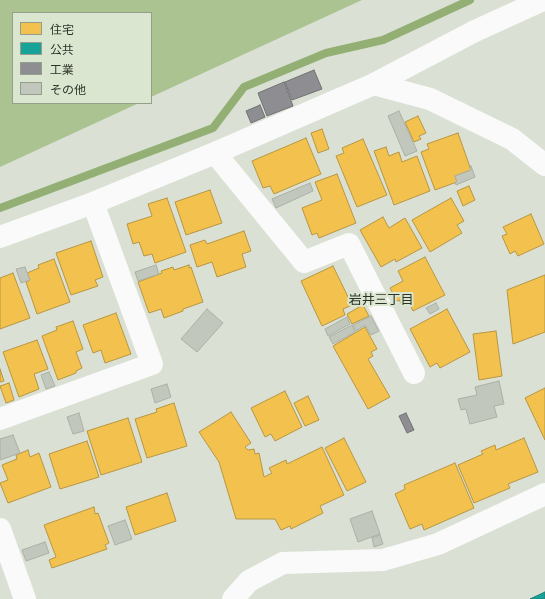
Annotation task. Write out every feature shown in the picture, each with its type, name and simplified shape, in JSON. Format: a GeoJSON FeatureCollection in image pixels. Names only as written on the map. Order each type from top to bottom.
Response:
{"type":"FeatureCollection","features":[{"type":"Feature","properties":{"kind":"street"},"geometry":{"type":"LineString","coordinates":[[0,237],[93,204],[374,84],[475,32],[543,0]]}},
{"type":"Feature","properties":{"kind":"street"},"geometry":{"type":"LineString","coordinates":[[374,84],[430,99],[512,139],[545,165]]}},
{"type":"Feature","properties":{"kind":"street"},"geometry":{"type":"LineString","coordinates":[[215,153],[304,262],[349,244],[414,373]]}},
{"type":"Feature","properties":{"kind":"street"},"geometry":{"type":"LineString","coordinates":[[0,418],[152,364],[93,204]]}},
{"type":"Feature","properties":{"kind":"street"},"geometry":{"type":"LineString","coordinates":[[233,599],[249,581],[283,563],[383,560],[438,544],[545,494]]}},
{"type":"Feature","properties":{"kind":"street"},"geometry":{"type":"LineString","coordinates":[[0,529],[5,561],[25,599]]}},
{"type":"Feature","properties":{"kind":"green space"},"geometry":{"type":"Polygon","coordinates":[[[0,0],[362,0],[152,97],[152,12],[12,12],[12,104],[137,104],[0,167],[0,0]]]}},
{"type":"Feature","properties":{"kind":"building: 住宅"},"geometry":{"type":"Polygon","coordinates":[[[418,116],[426,133],[419,136],[421,139],[414,142],[405,122],[418,116]]]}},
{"type":"Feature","properties":{"kind":"building: 住宅"},"geometry":{"type":"Polygon","coordinates":[[[322,129],[329,149],[318,153],[311,133],[322,129]]]}},
{"type":"Feature","properties":{"kind":"building: 住宅"},"geometry":{"type":"Polygon","coordinates":[[[458,133],[471,170],[455,176],[457,182],[435,190],[421,152],[429,149],[427,144],[458,133]]]}},
{"type":"Feature","properties":{"kind":"building: 住宅"},"geometry":{"type":"Polygon","coordinates":[[[306,138],[321,174],[274,194],[270,186],[263,188],[252,161],[306,138]]]}},
{"type":"Feature","properties":{"kind":"building: 住宅"},"geometry":{"type":"Polygon","coordinates":[[[363,139],[387,195],[357,207],[336,156],[344,153],[342,148],[363,139]]]}},
{"type":"Feature","properties":{"kind":"building: 住宅"},"geometry":{"type":"Polygon","coordinates":[[[386,147],[389,156],[399,152],[402,162],[417,156],[430,191],[394,205],[374,151],[386,147]]]}},
{"type":"Feature","properties":{"kind":"building: 住宅"},"geometry":{"type":"Polygon","coordinates":[[[337,174],[356,223],[319,238],[317,233],[312,235],[302,208],[322,200],[315,182],[337,174]]]}},
{"type":"Feature","properties":{"kind":"building: 住宅"},"geometry":{"type":"Polygon","coordinates":[[[469,186],[475,200],[463,206],[457,191],[469,186]]]}},
{"type":"Feature","properties":{"kind":"building: 住宅"},"geometry":{"type":"Polygon","coordinates":[[[210,190],[222,223],[186,235],[175,202],[210,190]]]}},
{"type":"Feature","properties":{"kind":"building: 住宅"},"geometry":{"type":"Polygon","coordinates":[[[167,198],[186,252],[155,263],[152,254],[144,256],[139,242],[133,244],[127,224],[152,216],[148,204],[167,198]]]}},
{"type":"Feature","properties":{"kind":"building: 住宅"},"geometry":{"type":"Polygon","coordinates":[[[451,198],[464,221],[457,225],[462,233],[430,252],[412,220],[451,198]]]}},
{"type":"Feature","properties":{"kind":"building: 住宅"},"geometry":{"type":"Polygon","coordinates":[[[531,214],[544,244],[518,256],[515,251],[510,254],[502,236],[507,234],[503,227],[531,214]]]}},
{"type":"Feature","properties":{"kind":"building: 住宅"},"geometry":{"type":"Polygon","coordinates":[[[383,217],[389,228],[405,218],[422,248],[396,262],[395,259],[381,267],[360,230],[383,217]]]}},
{"type":"Feature","properties":{"kind":"building: 住宅"},"geometry":{"type":"Polygon","coordinates":[[[244,231],[251,251],[242,254],[246,267],[217,277],[212,262],[197,267],[190,245],[205,240],[207,244],[244,231]]]}},
{"type":"Feature","properties":{"kind":"building: 住宅"},"geometry":{"type":"Polygon","coordinates":[[[91,241],[103,277],[95,280],[98,286],[71,295],[56,253],[91,241]]]}},
{"type":"Feature","properties":{"kind":"building: 住宅"},"geometry":{"type":"Polygon","coordinates":[[[425,257],[445,295],[413,311],[409,303],[403,306],[399,300],[397,301],[390,288],[403,281],[398,271],[425,257]]]}},
{"type":"Feature","properties":{"kind":"building: 住宅"},"geometry":{"type":"Polygon","coordinates":[[[54,259],[70,302],[37,314],[26,282],[30,280],[27,273],[39,268],[38,265],[54,259]]]}},
{"type":"Feature","properties":{"kind":"building: 住宅"},"geometry":{"type":"Polygon","coordinates":[[[189,265],[203,302],[164,318],[161,309],[149,313],[138,282],[173,267],[174,270],[189,265]]]}},
{"type":"Feature","properties":{"kind":"building: 住宅"},"geometry":{"type":"Polygon","coordinates":[[[333,266],[352,305],[343,309],[345,315],[322,326],[301,281],[333,266]]]}},
{"type":"Feature","properties":{"kind":"building: 住宅"},"geometry":{"type":"Polygon","coordinates":[[[13,273],[30,318],[0,329],[0,278],[13,273]]]}},
{"type":"Feature","properties":{"kind":"building: 住宅"},"geometry":{"type":"Polygon","coordinates":[[[545,275],[545,332],[513,344],[507,290],[545,275]]]}},
{"type":"Feature","properties":{"kind":"building: 住宅"},"geometry":{"type":"Polygon","coordinates":[[[363,305],[369,316],[352,324],[347,314],[363,305]]]}},
{"type":"Feature","properties":{"kind":"building: 住宅"},"geometry":{"type":"Polygon","coordinates":[[[447,309],[470,352],[440,368],[437,363],[430,367],[410,329],[447,309]]]}},
{"type":"Feature","properties":{"kind":"building: 住宅"},"geometry":{"type":"Polygon","coordinates":[[[116,313],[131,354],[105,363],[101,350],[93,353],[83,325],[116,313]]]}},
{"type":"Feature","properties":{"kind":"building: 住宅"},"geometry":{"type":"Polygon","coordinates":[[[73,321],[83,349],[76,352],[82,368],[76,371],[76,373],[58,380],[42,336],[57,330],[56,327],[73,321]]]}},
{"type":"Feature","properties":{"kind":"building: 住宅"},"geometry":{"type":"Polygon","coordinates":[[[365,327],[377,349],[371,352],[373,356],[368,359],[390,397],[368,409],[333,346],[365,327]]]}},
{"type":"Feature","properties":{"kind":"building: 住宅"},"geometry":{"type":"Polygon","coordinates":[[[496,331],[502,376],[479,380],[473,334],[496,331]]]}},
{"type":"Feature","properties":{"kind":"building: 住宅"},"geometry":{"type":"Polygon","coordinates":[[[37,340],[48,369],[34,374],[39,389],[19,397],[3,352],[37,340]]]}},
{"type":"Feature","properties":{"kind":"building: 住宅"},"geometry":{"type":"Polygon","coordinates":[[[0,369],[4,381],[0,382],[0,369]]]}},
{"type":"Feature","properties":{"kind":"building: 住宅"},"geometry":{"type":"Polygon","coordinates":[[[9,383],[14,400],[6,403],[0,386],[9,383]]]}},
{"type":"Feature","properties":{"kind":"building: 住宅"},"geometry":{"type":"Polygon","coordinates":[[[545,388],[545,440],[525,398],[545,388]]]}},
{"type":"Feature","properties":{"kind":"building: 住宅"},"geometry":{"type":"Polygon","coordinates":[[[285,391],[302,427],[275,441],[271,434],[265,437],[251,408],[285,391]]]}},
{"type":"Feature","properties":{"kind":"building: 住宅"},"geometry":{"type":"Polygon","coordinates":[[[308,396],[319,420],[305,426],[294,403],[308,396]]]}},
{"type":"Feature","properties":{"kind":"building: 住宅"},"geometry":{"type":"Polygon","coordinates":[[[174,403],[187,446],[147,458],[135,419],[157,412],[156,409],[174,403]]]}},
{"type":"Feature","properties":{"kind":"building: 住宅"},"geometry":{"type":"Polygon","coordinates":[[[231,412],[251,443],[245,447],[248,450],[254,449],[255,454],[259,453],[264,477],[272,473],[269,468],[286,460],[287,464],[322,447],[344,495],[320,506],[323,513],[291,529],[290,526],[281,530],[275,519],[236,519],[219,462],[199,432],[231,412]]]}},
{"type":"Feature","properties":{"kind":"building: 住宅"},"geometry":{"type":"Polygon","coordinates":[[[128,418],[142,462],[101,475],[87,431],[128,418]]]}},
{"type":"Feature","properties":{"kind":"building: 住宅"},"geometry":{"type":"Polygon","coordinates":[[[344,438],[366,482],[347,491],[325,448],[344,438]]]}},
{"type":"Feature","properties":{"kind":"building: 住宅"},"geometry":{"type":"Polygon","coordinates":[[[524,438],[538,472],[508,484],[510,488],[474,503],[458,465],[483,454],[481,451],[495,445],[496,450],[524,438]]]}},
{"type":"Feature","properties":{"kind":"building: 住宅"},"geometry":{"type":"Polygon","coordinates":[[[87,441],[99,477],[60,489],[49,454],[87,441]]]}},
{"type":"Feature","properties":{"kind":"building: 住宅"},"geometry":{"type":"Polygon","coordinates":[[[28,450],[30,457],[39,453],[51,487],[8,503],[0,483],[8,480],[2,465],[17,459],[16,455],[28,450]]]}},
{"type":"Feature","properties":{"kind":"building: 住宅"},"geometry":{"type":"Polygon","coordinates":[[[455,463],[474,508],[424,530],[422,524],[410,529],[395,494],[405,489],[404,485],[455,463]]]}},
{"type":"Feature","properties":{"kind":"building: 住宅"},"geometry":{"type":"Polygon","coordinates":[[[167,493],[176,521],[135,535],[126,507],[167,493]]]}},
{"type":"Feature","properties":{"kind":"building: 住宅"},"geometry":{"type":"Polygon","coordinates":[[[94,507],[95,514],[98,513],[109,543],[105,545],[107,549],[52,568],[49,560],[56,557],[44,525],[94,507]]]}},
{"type":"Feature","properties":{"kind":"building: 公共"},"geometry":{"type":"Polygon","coordinates":[[[545,592],[545,599],[530,599],[545,592]]]}},
{"type":"Feature","properties":{"kind":"building: 工業"},"geometry":{"type":"Polygon","coordinates":[[[314,70],[322,89],[292,100],[285,82],[314,70]]]}},
{"type":"Feature","properties":{"kind":"building: 工業"},"geometry":{"type":"Polygon","coordinates":[[[284,82],[293,106],[267,116],[258,93],[284,82]]]}},
{"type":"Feature","properties":{"kind":"building: 工業"},"geometry":{"type":"Polygon","coordinates":[[[260,105],[265,117],[251,123],[246,111],[260,105]]]}},
{"type":"Feature","properties":{"kind":"building: 工業"},"geometry":{"type":"Polygon","coordinates":[[[406,413],[414,430],[407,433],[399,416],[406,413]]]}},
{"type":"Feature","properties":{"kind":"building: その他"},"geometry":{"type":"Polygon","coordinates":[[[399,111],[417,151],[405,156],[388,116],[399,111]]]}},
{"type":"Feature","properties":{"kind":"building: その他"},"geometry":{"type":"Polygon","coordinates":[[[471,166],[475,177],[456,185],[455,182],[457,182],[455,176],[471,170],[471,166]]]}},
{"type":"Feature","properties":{"kind":"building: その他"},"geometry":{"type":"Polygon","coordinates":[[[310,183],[313,191],[276,208],[272,199],[310,183]]]}},
{"type":"Feature","properties":{"kind":"building: その他"},"geometry":{"type":"Polygon","coordinates":[[[156,265],[159,274],[138,281],[135,272],[156,265]]]}},
{"type":"Feature","properties":{"kind":"building: その他"},"geometry":{"type":"Polygon","coordinates":[[[25,267],[30,280],[21,283],[16,269],[25,267]]]}},
{"type":"Feature","properties":{"kind":"building: その他"},"geometry":{"type":"Polygon","coordinates":[[[436,303],[439,309],[430,314],[426,308],[436,303]]]}},
{"type":"Feature","properties":{"kind":"building: その他"},"geometry":{"type":"Polygon","coordinates":[[[207,309],[223,323],[197,352],[181,339],[207,309]]]}},
{"type":"Feature","properties":{"kind":"building: その他"},"geometry":{"type":"Polygon","coordinates":[[[371,316],[379,331],[371,335],[365,325],[356,331],[353,325],[371,316]]]}},
{"type":"Feature","properties":{"kind":"building: その他"},"geometry":{"type":"Polygon","coordinates":[[[347,317],[350,324],[328,336],[325,329],[347,317]]]}},
{"type":"Feature","properties":{"kind":"building: その他"},"geometry":{"type":"Polygon","coordinates":[[[352,325],[355,332],[333,344],[329,337],[352,325]]]}},
{"type":"Feature","properties":{"kind":"building: その他"},"geometry":{"type":"Polygon","coordinates":[[[49,372],[55,386],[46,389],[41,375],[49,372]]]}},
{"type":"Feature","properties":{"kind":"building: その他"},"geometry":{"type":"Polygon","coordinates":[[[499,381],[504,404],[494,406],[497,417],[470,424],[466,409],[461,410],[458,399],[477,395],[475,387],[499,381]]]}},
{"type":"Feature","properties":{"kind":"building: その他"},"geometry":{"type":"Polygon","coordinates":[[[167,384],[171,397],[155,403],[151,389],[167,384]]]}},
{"type":"Feature","properties":{"kind":"building: その他"},"geometry":{"type":"Polygon","coordinates":[[[79,413],[84,431],[73,434],[67,417],[79,413]]]}},
{"type":"Feature","properties":{"kind":"building: その他"},"geometry":{"type":"Polygon","coordinates":[[[13,435],[20,453],[0,460],[0,439],[13,435]]]}},
{"type":"Feature","properties":{"kind":"building: その他"},"geometry":{"type":"Polygon","coordinates":[[[372,511],[380,534],[358,542],[350,519],[372,511]]]}},
{"type":"Feature","properties":{"kind":"building: その他"},"geometry":{"type":"Polygon","coordinates":[[[125,520],[132,539],[115,545],[108,526],[125,520]]]}},
{"type":"Feature","properties":{"kind":"building: その他"},"geometry":{"type":"Polygon","coordinates":[[[380,535],[383,544],[374,547],[372,538],[380,535]]]}},
{"type":"Feature","properties":{"kind":"building: その他"},"geometry":{"type":"Polygon","coordinates":[[[45,542],[49,553],[26,561],[22,550],[45,542]]]}},
{"type":"Feature","properties":{"kind":"waterway"},"geometry":{"type":"LineString","coordinates":[[0,208],[213,128],[244,87],[326,53],[383,40],[470,0]]}},
{"type":"Feature","properties":{"kind":"district","name":"岩井三丁目"},"geometry":{"type":"Point","coordinates":[381,300]}}]}
